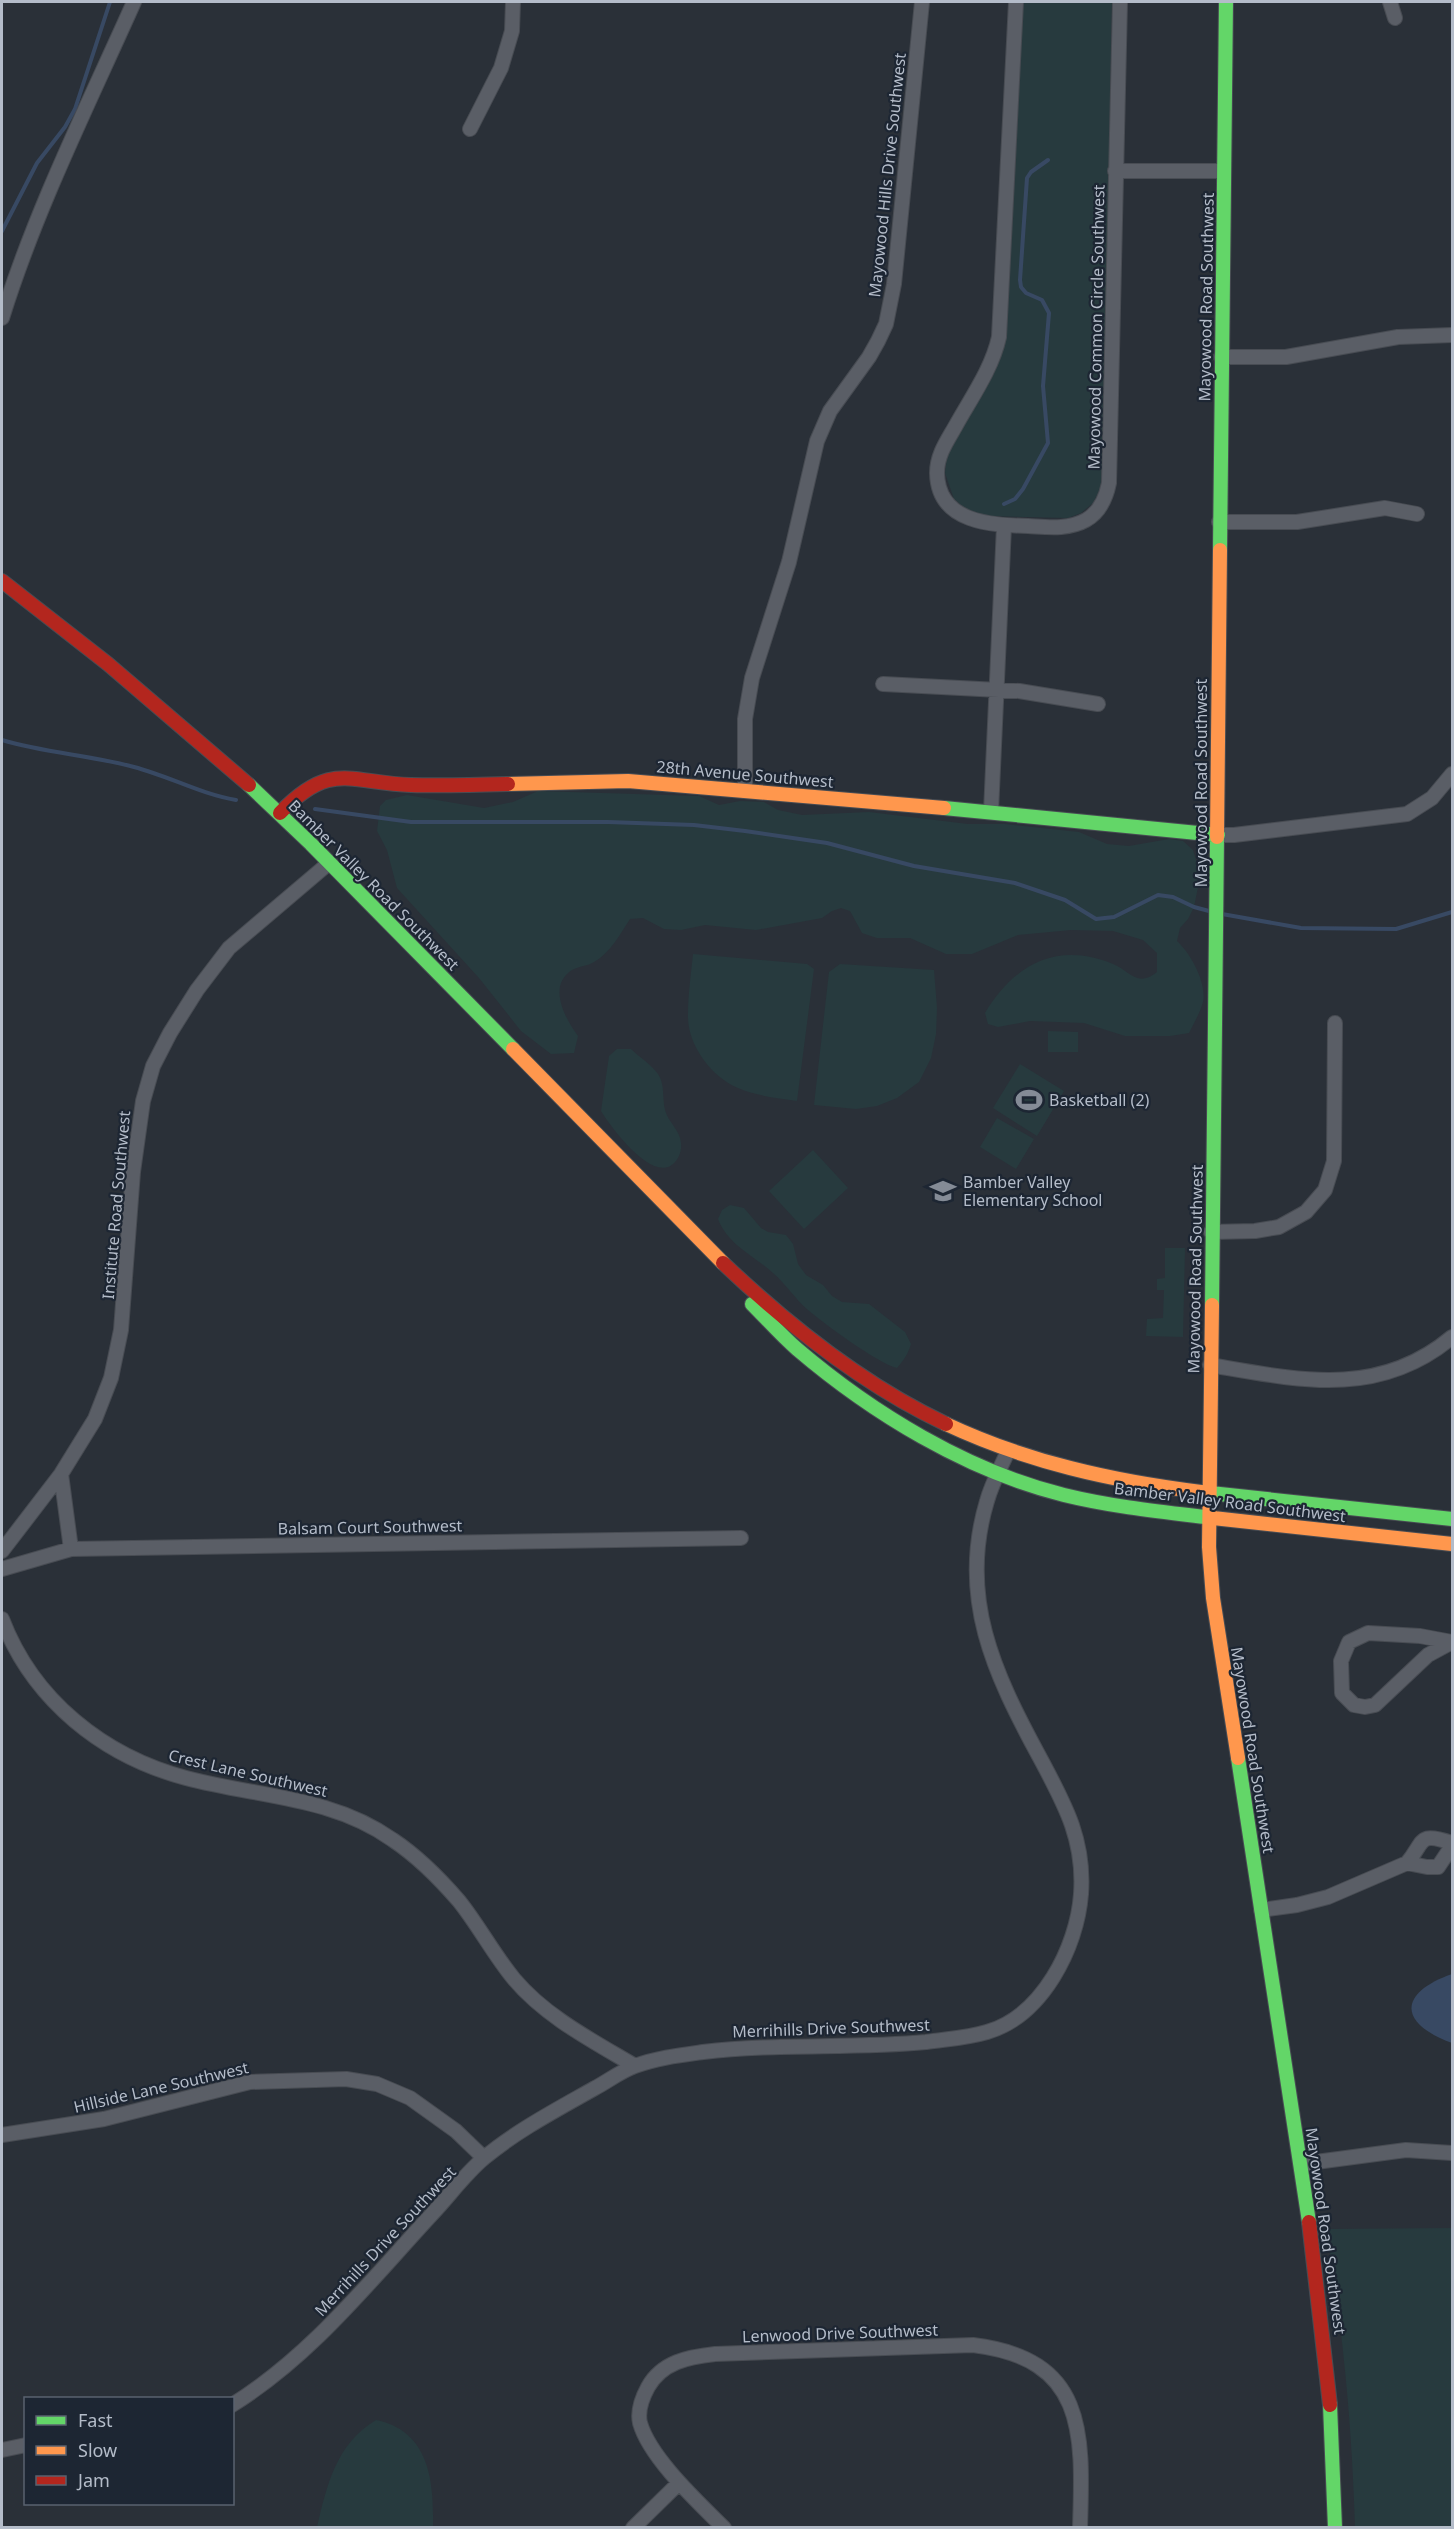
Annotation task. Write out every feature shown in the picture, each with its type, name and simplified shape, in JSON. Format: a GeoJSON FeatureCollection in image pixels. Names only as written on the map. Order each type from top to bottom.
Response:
{"type":"FeatureCollection","features":[{"type":"Feature","properties":{"kind":"street"},"geometry":{"type":"LineString","coordinates":[[2,318],[14,280],[54,181],[134,2]]}},
{"type":"Feature","properties":{"kind":"street"},"geometry":{"type":"LineString","coordinates":[[470,129],[501,68],[512,31],[513,2]]}},
{"type":"Feature","properties":{"kind":"street","name":"Mayowood Hills Drive Southwest"},"geometry":{"type":"LineString","coordinates":[[745,791],[745,719],[752,678],[789,562],[817,441],[830,411],[874,349],[886,324],[890,307],[922,2]]}},
{"type":"Feature","properties":{"kind":"street","name":"Mayowood Common Circle Southwest"},"geometry":{"type":"LineString","coordinates":[[1016,2],[999,337],[987,370],[940,453],[937,474],[939,485],[948,503],[964,517],[1004,526],[1060,527],[1077,524],[1100,508],[1107,492],[1111,460],[1120,2]]}},
{"type":"Feature","properties":{"kind":"street","name":"Mayowood Road Southwest"},"geometry":{"type":"LineString","coordinates":[[1226,2],[1219,522],[1217,936],[1208,1519],[1213,1598],[1300,2164],[1324,2338],[1330,2405],[1335,2528]]}},
{"type":"Feature","properties":{"kind":"street"},"geometry":{"type":"LineString","coordinates":[[1390,2],[1395,18]]}},
{"type":"Feature","properties":{"kind":"street"},"geometry":{"type":"LineString","coordinates":[[1116,171],[1224,171]]}},
{"type":"Feature","properties":{"kind":"street"},"geometry":{"type":"LineString","coordinates":[[1221,357],[1286,357],[1398,337],[1452,335]]}},
{"type":"Feature","properties":{"kind":"street"},"geometry":{"type":"LineString","coordinates":[[1219,522],[1297,522],[1385,508],[1417,514]]}},
{"type":"Feature","properties":{"kind":"street"},"geometry":{"type":"LineString","coordinates":[[991,812],[1004,526]]}},
{"type":"Feature","properties":{"kind":"street","name":"Bamber Valley Road Southwest"},"geometry":{"type":"LineString","coordinates":[[2,581],[123,675],[280,813],[698,1238],[792,1324],[829,1354],[898,1400],[979,1440],[1008,1451],[1067,1470],[1107,1479],[1208,1493],[1452,1519]]}},
{"type":"Feature","properties":{"kind":"street"},"geometry":{"type":"LineString","coordinates":[[883,684],[995,689],[1042,694],[1098,704]]}},
{"type":"Feature","properties":{"kind":"street"},"geometry":{"type":"LineString","coordinates":[[1218,835],[1239,835],[1396,817],[1424,805],[1452,774]]}},
{"type":"Feature","properties":{"kind":"street","name":"28th Avenue Southwest"},"geometry":{"type":"LineString","coordinates":[[280,813],[297,796],[334,778],[357,778],[406,785],[468,786],[573,780],[628,781],[991,812],[1218,835]]}},
{"type":"Feature","properties":{"kind":"street","name":"Institute Road Southwest"},"geometry":{"type":"LineString","coordinates":[[2,1551],[61,1474],[95,1419],[111,1378],[121,1330],[133,1172],[143,1101],[153,1066],[170,1033],[197,990],[229,948],[329,863]]}},
{"type":"Feature","properties":{"kind":"street"},"geometry":{"type":"LineString","coordinates":[[1211,1232],[1255,1231],[1279,1227],[1306,1212],[1325,1190],[1334,1161],[1335,1023]]}},
{"type":"Feature","properties":{"kind":"street","name":"Bamber Valley Road Southwest"},"geometry":{"type":"LineString","coordinates":[[698,1238],[754,1307],[796,1348],[851,1392],[918,1435],[998,1473],[1063,1495],[1108,1505],[1208,1519],[1452,1544]]}},
{"type":"Feature","properties":{"kind":"street"},"geometry":{"type":"LineString","coordinates":[[1210,1365],[1323,1380],[1356,1380],[1405,1367],[1421,1359],[1452,1337]]}},
{"type":"Feature","properties":{"kind":"street","name":"Merrihills Drive Southwest"},"geometry":{"type":"LineString","coordinates":[[234,2404],[262,2386],[306,2350],[484,2158],[550,2113],[635,2066],[677,2055],[738,2048],[888,2045],[959,2038],[990,2032],[1033,2004],[1049,1983],[1075,1931],[1081,1894],[1080,1854],[1068,1811],[1025,1730],[991,1653],[978,1607],[976,1581],[986,1503],[1008,1451]]}},
{"type":"Feature","properties":{"kind":"street"},"geometry":{"type":"LineString","coordinates":[[61,1474],[71,1549]]}},
{"type":"Feature","properties":{"kind":"street","name":"Balsam Court Southwest"},"geometry":{"type":"LineString","coordinates":[[2,1569],[71,1549],[741,1538]]}},
{"type":"Feature","properties":{"kind":"street","name":"Crest Lane Southwest"},"geometry":{"type":"LineString","coordinates":[[2,1619],[29,1673],[54,1703],[86,1732],[152,1767],[187,1778],[298,1799],[327,1807],[351,1816],[393,1839],[426,1867],[459,1901],[514,1979],[536,2001],[577,2031],[635,2066]]}},
{"type":"Feature","properties":{"kind":"street"},"geometry":{"type":"LineString","coordinates":[[1368,1633],[1420,1636],[1452,1642],[1428,1655],[1375,1705],[1359,1707],[1344,1697],[1342,1654],[1354,1638],[1368,1633]]}},
{"type":"Feature","properties":{"kind":"street"},"geometry":{"type":"LineString","coordinates":[[1261,1910],[1298,1905],[1328,1897],[1407,1863],[1419,1843],[1425,1839],[1434,1838],[1452,1844],[1438,1867],[1428,1868],[1407,1863]]}},
{"type":"Feature","properties":{"kind":"street","name":"Hillside Lane Southwest"},"geometry":{"type":"LineString","coordinates":[[2,2135],[104,2119],[250,2082],[346,2079],[377,2084],[410,2098],[456,2131],[484,2158]]}},
{"type":"Feature","properties":{"kind":"street"},"geometry":{"type":"LineString","coordinates":[[1300,2164],[1406,2150],[1452,2153]]}},
{"type":"Feature","properties":{"kind":"street","name":"Lenwood Drive Southwest"},"geometry":{"type":"LineString","coordinates":[[724,2528],[680,2483],[654,2448],[640,2422],[640,2399],[651,2382],[670,2364],[687,2357],[715,2354],[973,2345],[1002,2349],[1028,2359],[1052,2376],[1067,2398],[1078,2428],[1082,2482],[1080,2528]]}},
{"type":"Feature","properties":{"kind":"street"},"geometry":{"type":"LineString","coordinates":[[2,2450],[24,2445]]}},
{"type":"Feature","properties":{"kind":"street"},"geometry":{"type":"LineString","coordinates":[[633,2528],[680,2483]]}},
{"type":"Feature","properties":{"kind":"green space"},"geometry":{"type":"Polygon","coordinates":[[[1023,2],[1112,2],[1103,471],[1100,489],[1093,503],[1081,513],[1068,518],[985,516],[967,510],[954,499],[945,473],[947,456],[994,373],[1006,338],[1023,2]]]}},
{"type":"Feature","properties":{"kind":"green space"},"geometry":{"type":"Polygon","coordinates":[[[538,791],[699,796],[719,805],[740,801],[764,802],[778,810],[802,815],[869,812],[968,824],[1005,824],[1079,832],[1107,844],[1129,846],[1169,839],[1183,841],[1193,850],[1198,867],[1198,887],[1194,907],[1180,928],[1177,941],[1188,953],[1200,978],[1204,994],[1202,1006],[1189,1033],[1170,1036],[1125,1036],[1084,1023],[1030,1021],[998,1027],[988,1024],[985,1013],[1010,981],[1024,970],[1056,956],[1093,957],[1113,964],[1139,978],[1150,977],[1157,972],[1157,953],[1143,940],[1113,931],[1071,930],[1018,935],[972,954],[946,954],[910,938],[877,938],[862,933],[850,911],[841,908],[822,918],[756,930],[705,925],[681,930],[664,929],[643,918],[630,919],[615,942],[600,958],[572,970],[565,977],[559,993],[564,1011],[578,1036],[574,1053],[551,1054],[521,1031],[479,978],[397,888],[387,850],[377,831],[380,806],[386,800],[407,795],[484,808],[513,802],[538,791]]]}},
{"type":"Feature","properties":{"kind":"green space"},"geometry":{"type":"Polygon","coordinates":[[[693,954],[807,964],[814,969],[797,1101],[759,1095],[738,1088],[719,1076],[702,1058],[692,1037],[688,1015],[693,954]]]}},
{"type":"Feature","properties":{"kind":"green space"},"geometry":{"type":"Polygon","coordinates":[[[840,964],[934,970],[937,1008],[936,1034],[931,1058],[919,1082],[897,1098],[877,1106],[856,1109],[814,1105],[829,972],[840,964]]]}},
{"type":"Feature","properties":{"kind":"green space"},"geometry":{"type":"Polygon","coordinates":[[[1048,1031],[1078,1032],[1078,1052],[1048,1052],[1048,1031]]]}},
{"type":"Feature","properties":{"kind":"green space"},"geometry":{"type":"Polygon","coordinates":[[[617,1049],[631,1049],[652,1067],[660,1078],[665,1110],[681,1143],[677,1160],[664,1168],[643,1160],[622,1139],[601,1111],[609,1056],[617,1049]]]}},
{"type":"Feature","properties":{"kind":"green space","name":"Basketball (2)"},"geometry":{"type":"Polygon","coordinates":[[[1020,1064],[1064,1091],[1037,1136],[993,1108],[1020,1064]]]}},
{"type":"Feature","properties":{"kind":"green space"},"geometry":{"type":"Polygon","coordinates":[[[997,1118],[1034,1139],[1016,1169],[980,1147],[997,1118]]]}},
{"type":"Feature","properties":{"kind":"green space"},"geometry":{"type":"Polygon","coordinates":[[[813,1150],[848,1188],[804,1229],[769,1191],[813,1150]]]}},
{"type":"Feature","properties":{"kind":"green space"},"geometry":{"type":"Polygon","coordinates":[[[730,1205],[744,1208],[761,1228],[768,1232],[786,1235],[793,1244],[798,1264],[806,1275],[823,1285],[832,1296],[842,1302],[869,1304],[905,1332],[911,1344],[906,1357],[897,1368],[865,1351],[815,1316],[773,1273],[735,1243],[722,1228],[718,1219],[722,1210],[730,1205]]]}},
{"type":"Feature","properties":{"kind":"green space"},"geometry":{"type":"Polygon","coordinates":[[[1165,1248],[1185,1248],[1183,1337],[1146,1336],[1147,1319],[1163,1318],[1164,1290],[1157,1290],[1157,1279],[1165,1278],[1165,1248]]]}},
{"type":"Feature","properties":{"kind":"green space"},"geometry":{"type":"Polygon","coordinates":[[[1452,2228],[1452,2527],[1355,2527],[1346,2378],[1326,2229],[1452,2228]]]}},
{"type":"Feature","properties":{"kind":"green space"},"geometry":{"type":"Polygon","coordinates":[[[376,2420],[394,2426],[408,2435],[418,2447],[430,2476],[433,2527],[317,2527],[330,2481],[342,2453],[362,2430],[376,2420]]]}},
{"type":"Feature","properties":{"kind":"water"},"geometry":{"type":"Polygon","coordinates":[[[1452,1974],[1452,2043],[1434,2035],[1422,2026],[1414,2017],[1412,2008],[1414,1999],[1422,1990],[1452,1974]]]}},
{"type":"Feature","properties":{"kind":"waterway"},"geometry":{"type":"LineString","coordinates":[[2,231],[37,163],[65,127],[75,109],[110,2]]}},
{"type":"Feature","properties":{"kind":"waterway"},"geometry":{"type":"LineString","coordinates":[[1004,504],[1015,499],[1023,489],[1048,443],[1043,386],[1049,313],[1042,300],[1026,293],[1021,287],[1020,280],[1027,178],[1031,172],[1048,160]]}},
{"type":"Feature","properties":{"kind":"waterway"},"geometry":{"type":"LineString","coordinates":[[2,740],[134,767],[210,794],[236,800]]}},
{"type":"Feature","properties":{"kind":"waterway"},"geometry":{"type":"LineString","coordinates":[[315,809],[411,822],[608,822],[694,825],[827,843],[914,866],[1015,883],[1065,900],[1096,919],[1114,917],[1158,895],[1173,897],[1209,911]]}},
{"type":"Feature","properties":{"kind":"waterway"},"geometry":{"type":"LineString","coordinates":[[1222,914],[1301,928],[1396,929],[1452,912]]}},
{"type":"Feature","properties":{"kind":"traffic: fast"},"geometry":{"type":"LineString","coordinates":[[1220,550],[1226,2]]}},
{"type":"Feature","properties":{"kind":"traffic: fast"},"geometry":{"type":"LineString","coordinates":[[249,785],[311,844],[513,1049]]}},
{"type":"Feature","properties":{"kind":"traffic: fast"},"geometry":{"type":"LineString","coordinates":[[944,808],[1218,835]]}},
{"type":"Feature","properties":{"kind":"traffic: fast"},"geometry":{"type":"LineString","coordinates":[[1212,1305],[1217,837]]}},
{"type":"Feature","properties":{"kind":"traffic: fast"},"geometry":{"type":"LineString","coordinates":[[752,1304],[797,1349],[826,1373],[889,1417],[957,1455],[992,1471],[1064,1495],[1119,1506],[1213,1518]]}},
{"type":"Feature","properties":{"kind":"traffic: fast"},"geometry":{"type":"LineString","coordinates":[[1201,1492],[1452,1519]]}},
{"type":"Feature","properties":{"kind":"traffic: fast"},"geometry":{"type":"LineString","coordinates":[[1238,1758],[1309,2222]]}},
{"type":"Feature","properties":{"kind":"traffic: fast"},"geometry":{"type":"LineString","coordinates":[[1330,2405],[1335,2528]]}},
{"type":"Feature","properties":{"kind":"traffic: slow"},"geometry":{"type":"LineString","coordinates":[[1217,837],[1220,550]]}},
{"type":"Feature","properties":{"kind":"traffic: slow"},"geometry":{"type":"LineString","coordinates":[[508,784],[628,781],[944,808]]}},
{"type":"Feature","properties":{"kind":"traffic: slow"},"geometry":{"type":"LineString","coordinates":[[513,1049],[723,1263]]}},
{"type":"Feature","properties":{"kind":"traffic: slow"},"geometry":{"type":"LineString","coordinates":[[1212,1305],[1209,1547],[1213,1598],[1238,1758]]}},
{"type":"Feature","properties":{"kind":"traffic: slow"},"geometry":{"type":"LineString","coordinates":[[946,1424],[1008,1449],[1070,1468],[1135,1482],[1201,1492]]}},
{"type":"Feature","properties":{"kind":"traffic: slow"},"geometry":{"type":"LineString","coordinates":[[1213,1518],[1452,1544]]}},
{"type":"Feature","properties":{"kind":"traffic: jam"},"geometry":{"type":"LineString","coordinates":[[2,581],[108,664],[249,785]]}},
{"type":"Feature","properties":{"kind":"traffic: jam"},"geometry":{"type":"LineString","coordinates":[[280,813],[313,786],[342,778],[411,785],[508,784]]}},
{"type":"Feature","properties":{"kind":"traffic: jam"},"geometry":{"type":"LineString","coordinates":[[723,1263],[774,1309],[856,1373],[946,1424]]}},
{"type":"Feature","properties":{"kind":"traffic: jam"},"geometry":{"type":"LineString","coordinates":[[1309,2222],[1330,2405]]}},
{"type":"Feature","properties":{"kind":"place","name":"Basketball (2)"},"geometry":{"type":"Point","coordinates":[1029,1100]}},
{"type":"Feature","properties":{"kind":"place","name":"Bamber Valley Elementary School"},"geometry":{"type":"Point","coordinates":[943,1191]}}]}
